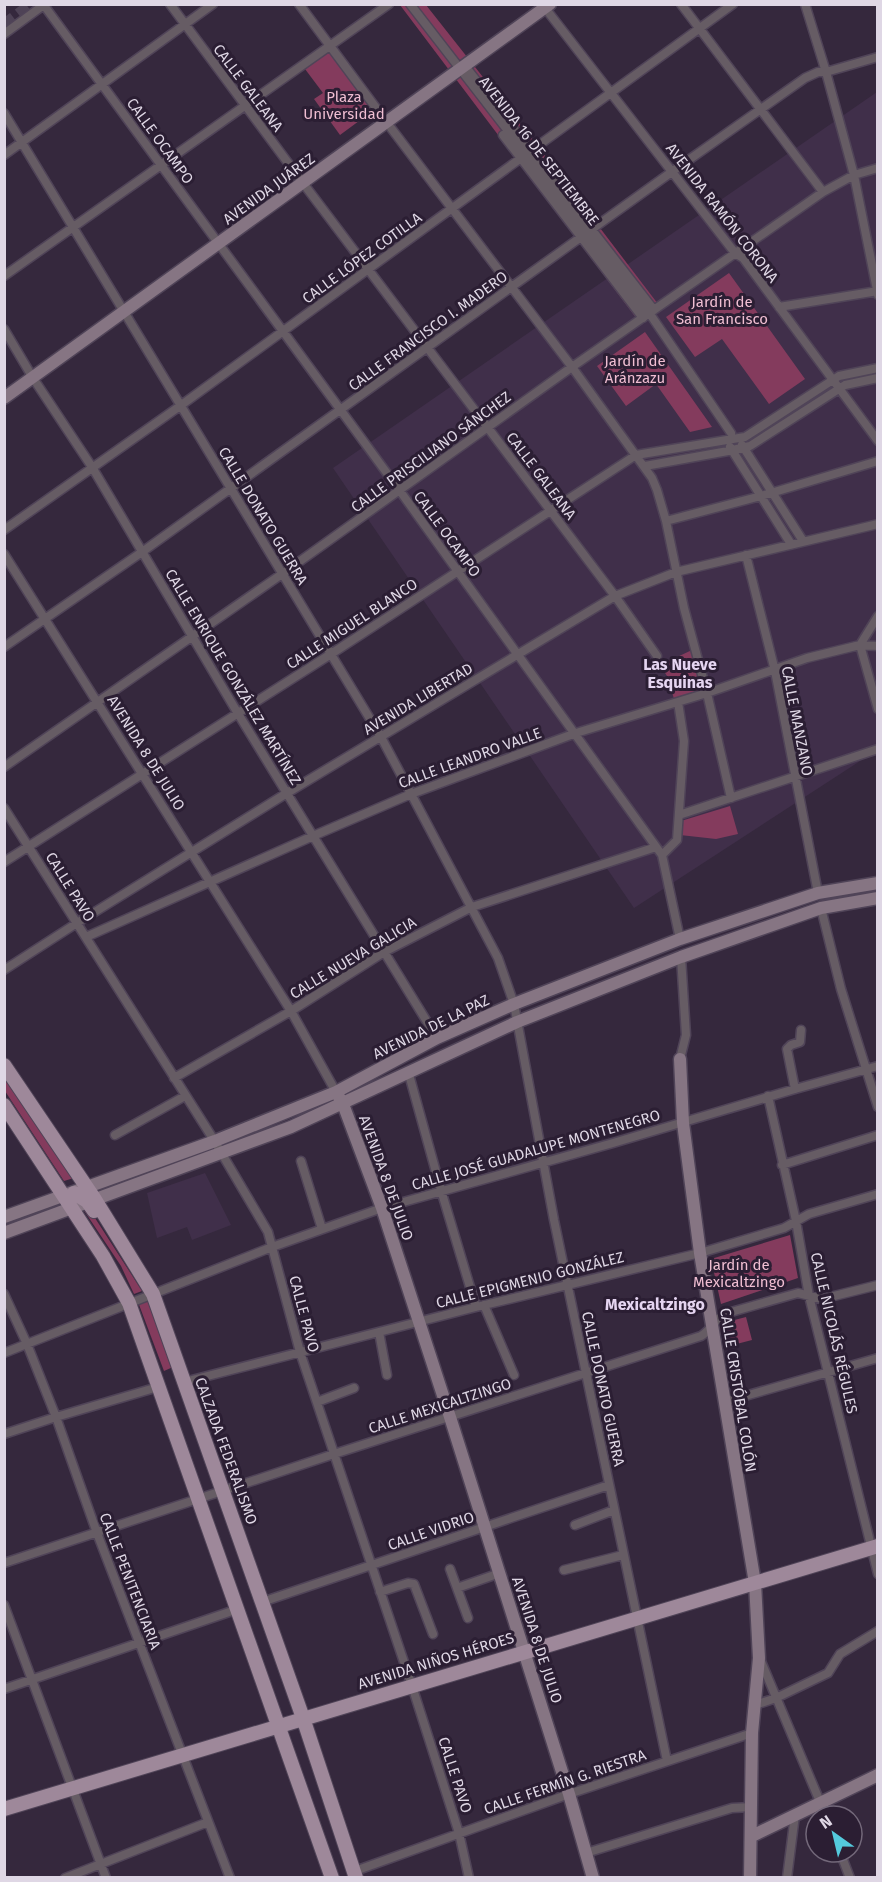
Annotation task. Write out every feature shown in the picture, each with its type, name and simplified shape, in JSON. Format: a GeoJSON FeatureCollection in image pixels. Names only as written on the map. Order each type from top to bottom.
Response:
{"type":"FeatureCollection","features":[{"type":"Feature","properties":{"kind":"main road","name":"CALZADA FEDERALISMO"},"geometry":{"type":"LineString","coordinates":[[4,1065],[80,1197],[103,1256],[129,1303],[332,1878]]}},
{"type":"Feature","properties":{"kind":"main road","name":"CALZADA FEDERALISMO"},"geometry":{"type":"LineString","coordinates":[[4,1105],[80,1197],[151,1291],[356,1874]]}},
{"type":"Feature","properties":{"kind":"main road","name":"AVENIDA NIÑOS HÉROES"},"geometry":{"type":"LineString","coordinates":[[4,1809],[874,1547]]}},
{"type":"Feature","properties":{"kind":"street","name":"CALLE GALEANA"},"geometry":{"type":"LineString","coordinates":[[170,4],[615,596],[657,656]]}},
{"type":"Feature","properties":{"kind":"street"},"geometry":{"type":"LineString","coordinates":[[4,155],[213,4]]}},
{"type":"Feature","properties":{"kind":"street"},"geometry":{"type":"LineString","coordinates":[[299,4],[379,112]]}},
{"type":"Feature","properties":{"kind":"street"},"geometry":{"type":"LineString","coordinates":[[4,276],[389,4]]}},
{"type":"Feature","properties":{"kind":"street","name":"AVENIDA 16 DE SEPTIEMBRE"},"geometry":{"type":"LineString","coordinates":[[410,4],[649,314]]}},
{"type":"Feature","properties":{"kind":"street"},"geometry":{"type":"LineString","coordinates":[[681,4],[823,192]]}},
{"type":"Feature","properties":{"kind":"street","name":"CALLE LÓPEZ COTILLA"},"geometry":{"type":"LineString","coordinates":[[4,530],[180,406],[733,4]]}},
{"type":"Feature","properties":{"kind":"street"},"geometry":{"type":"LineString","coordinates":[[779,307],[877,292],[854,175],[805,4]]}},
{"type":"Feature","properties":{"kind":"street"},"geometry":{"type":"LineString","coordinates":[[4,34],[44,5]]}},
{"type":"Feature","properties":{"kind":"street","name":"CALLE OCAMPO"},"geometry":{"type":"LineString","coordinates":[[44,5],[400,491],[659,851]]}},
{"type":"Feature","properties":{"kind":"street","name":"AVENIDA JUÁREZ"},"geometry":{"type":"LineString","coordinates":[[4,398],[546,6]]}},
{"type":"Feature","properties":{"kind":"street","name":"AVENIDA RAMÓN CORONA"},"geometry":{"type":"LineString","coordinates":[[546,6],[610,93],[673,171],[735,254],[743,258],[878,441]]}},
{"type":"Feature","properties":{"kind":"street","name":"CALLE FRANCISCO I. MADERO"},"geometry":{"type":"LineString","coordinates":[[4,647],[142,552],[806,78],[818,72],[826,72],[878,57]]}},
{"type":"Feature","properties":{"kind":"street","name":"CALLE DONATO GUERRA"},"geometry":{"type":"LineString","coordinates":[[4,113],[381,737],[498,958],[514,1004],[567,1285],[666,1761]]}},
{"type":"Feature","properties":{"kind":"street"},"geometry":{"type":"LineString","coordinates":[[391,128],[645,466],[657,490],[666,521],[676,572],[731,798]]}},
{"type":"Feature","properties":{"kind":"street","name":"AVENIDA 16 DE SEPTIEMBRE"},"geometry":{"type":"LineString","coordinates":[[526,154],[649,314]]}},
{"type":"Feature","properties":{"kind":"street","name":"CALLE PRISCILIANO SÁNCHEZ"},"geometry":{"type":"LineString","coordinates":[[4,767],[823,192],[854,175],[878,168]]}},
{"type":"Feature","properties":{"kind":"street"},"geometry":{"type":"LineString","coordinates":[[649,314],[731,437],[743,448],[803,541]]}},
{"type":"Feature","properties":{"kind":"street","name":"CALLE ENRIQUE GONZÁLEZ MARTÍNEZ"},"geometry":{"type":"LineString","coordinates":[[4,329],[33,378],[92,467],[237,712],[437,1038]]}},
{"type":"Feature","properties":{"kind":"street","name":"CALLE MIGUEL BLANCO"},"geometry":{"type":"LineString","coordinates":[[4,862],[331,654],[636,455],[731,437],[745,437],[839,376],[878,368]]}},
{"type":"Feature","properties":{"kind":"street"},"geometry":{"type":"LineString","coordinates":[[645,466],[750,446],[845,385],[878,378]]}},
{"type":"Feature","properties":{"kind":"street"},"geometry":{"type":"LineString","coordinates":[[731,437],[732,450],[791,544]]}},
{"type":"Feature","properties":{"kind":"street"},"geometry":{"type":"LineString","coordinates":[[666,521],[761,496],[878,461]]}},
{"type":"Feature","properties":{"kind":"street","name":"AVENIDA LIBERTAD"},"geometry":{"type":"LineString","coordinates":[[4,970],[287,793],[615,596],[676,572],[878,524]]}},
{"type":"Feature","properties":{"kind":"street","name":"AVENIDA 8 DE JULIO"},"geometry":{"type":"LineString","coordinates":[[4,554],[291,1011],[343,1104],[382,1208],[450,1417],[525,1652],[593,1878]]}},
{"type":"Feature","properties":{"kind":"street","name":"CALLE MANZANO"},"geometry":{"type":"LineString","coordinates":[[746,555],[775,671],[818,893]]}},
{"type":"Feature","properties":{"kind":"street"},"geometry":{"type":"LineString","coordinates":[[878,616],[860,645],[878,710]]}},
{"type":"Feature","properties":{"kind":"street","name":"CALLE LEANDRO VALLE"},"geometry":{"type":"LineString","coordinates":[[86,937],[411,794],[576,734],[775,671],[807,658],[860,645],[878,646]]}},
{"type":"Feature","properties":{"kind":"street"},"geometry":{"type":"LineString","coordinates":[[659,851],[677,840],[684,741],[678,702]]}},
{"type":"Feature","properties":{"kind":"street"},"geometry":{"type":"LineString","coordinates":[[679,815],[878,749]]}},
{"type":"Feature","properties":{"kind":"street","name":"CALLE PAVO"},"geometry":{"type":"LineString","coordinates":[[4,808],[215,1142],[264,1224],[300,1352],[412,1686],[459,1833],[469,1878]]}},
{"type":"Feature","properties":{"kind":"street","name":"CALLE NUEVA GALICIA"},"geometry":{"type":"LineString","coordinates":[[174,1078],[291,1011],[384,952],[472,907],[659,851]]}},
{"type":"Feature","properties":{"kind":"street","name":"CALLE CRISTÓBAL COLÓN"},"geometry":{"type":"LineString","coordinates":[[659,851],[680,939],[686,1035],[680,1059],[683,1123],[700,1252],[755,1583],[759,1658],[752,1733],[750,1878]]}},
{"type":"Feature","properties":{"kind":"street","name":"AVENIDA DE LA PAZ"},"geometry":{"type":"LineString","coordinates":[[4,1233],[80,1197],[336,1092],[437,1038],[514,1004],[680,939],[818,893],[878,883]]}},
{"type":"Feature","properties":{"kind":"street","name":"AVENIDA DE LA PAZ"},"geometry":{"type":"LineString","coordinates":[[4,1217],[80,1197],[222,1154],[343,1104],[408,1071],[517,1022],[681,957],[821,908],[878,898]]}},
{"type":"Feature","properties":{"kind":"street"},"geometry":{"type":"LineString","coordinates":[[821,908],[842,989],[878,1107]]}},
{"type":"Feature","properties":{"kind":"street"},"geometry":{"type":"LineString","coordinates":[[795,1089],[787,1049],[800,1042],[801,1030]]}},
{"type":"Feature","properties":{"kind":"street","name":"CALLE JOSÉ GUADALUPE MONTENEGRO"},"geometry":{"type":"LineString","coordinates":[[4,1353],[129,1303],[151,1291],[382,1208],[878,1066]]}},
{"type":"Feature","properties":{"kind":"street"},"geometry":{"type":"LineString","coordinates":[[408,1071],[441,1191],[480,1306],[514,1376]]}},
{"type":"Feature","properties":{"kind":"street"},"geometry":{"type":"LineString","coordinates":[[115,1135],[185,1096]]}},
{"type":"Feature","properties":{"kind":"street","name":"CALLE NICOLÁS RÉGULES"},"geometry":{"type":"LineString","coordinates":[[768,1096],[796,1221],[809,1296],[874,1547],[878,1574]]}},
{"type":"Feature","properties":{"kind":"street"},"geometry":{"type":"LineString","coordinates":[[783,1165],[878,1135]]}},
{"type":"Feature","properties":{"kind":"street"},"geometry":{"type":"LineString","coordinates":[[302,1161],[322,1229]]}},
{"type":"Feature","properties":{"kind":"street","name":"CALLE EPIGMENIO GONZÁLEZ"},"geometry":{"type":"LineString","coordinates":[[184,1382],[700,1252],[784,1228],[809,1214],[878,1194]]}},
{"type":"Feature","properties":{"kind":"street","name":"CALLE MEXICALTZINGO"},"geometry":{"type":"LineString","coordinates":[[4,1563],[701,1336],[708,1332],[717,1318],[724,1314],[798,1293],[822,1299],[878,1285]]}},
{"type":"Feature","properties":{"kind":"street","name":"CALLE PENITENCIARIA"},"geometry":{"type":"LineString","coordinates":[[4,1294],[56,1417],[97,1533],[230,1878]]}},
{"type":"Feature","properties":{"kind":"street"},"geometry":{"type":"LineString","coordinates":[[379,1332],[387,1376]]}},
{"type":"Feature","properties":{"kind":"street"},"geometry":{"type":"LineString","coordinates":[[724,1402],[878,1358]]}},
{"type":"Feature","properties":{"kind":"street"},"geometry":{"type":"LineString","coordinates":[[4,1434],[158,1387]]}},
{"type":"Feature","properties":{"kind":"street"},"geometry":{"type":"LineString","coordinates":[[317,1402],[354,1388]]}},
{"type":"Feature","properties":{"kind":"street","name":"CALLE VIDRIO"},"geometry":{"type":"LineString","coordinates":[[262,1602],[609,1485]]}},
{"type":"Feature","properties":{"kind":"street"},"geometry":{"type":"LineString","coordinates":[[575,1525],[614,1510]]}},
{"type":"Feature","properties":{"kind":"street"},"geometry":{"type":"LineString","coordinates":[[564,1570],[623,1555]]}},
{"type":"Feature","properties":{"kind":"street"},"geometry":{"type":"LineString","coordinates":[[450,1569],[468,1618]]}},
{"type":"Feature","properties":{"kind":"street"},"geometry":{"type":"LineString","coordinates":[[457,1588],[500,1573]]}},
{"type":"Feature","properties":{"kind":"street"},"geometry":{"type":"LineString","coordinates":[[380,1593],[408,1582],[414,1584],[432,1634]]}},
{"type":"Feature","properties":{"kind":"street"},"geometry":{"type":"LineString","coordinates":[[4,1605],[106,1878]]}},
{"type":"Feature","properties":{"kind":"street"},"geometry":{"type":"LineString","coordinates":[[4,1689],[238,1609]]}},
{"type":"Feature","properties":{"kind":"street"},"geometry":{"type":"LineString","coordinates":[[754,1705],[776,1698],[828,1673],[840,1654],[878,1631]]}},
{"type":"Feature","properties":{"kind":"street"},"geometry":{"type":"LineString","coordinates":[[759,1658],[820,1803]]}},
{"type":"Feature","properties":{"kind":"street","name":"CALLE FERMÍN G. RIESTRA"},"geometry":{"type":"LineString","coordinates":[[356,1874],[459,1833],[752,1733]]}},
{"type":"Feature","properties":{"kind":"street"},"geometry":{"type":"LineString","coordinates":[[752,1836],[878,1775]]}},
{"type":"Feature","properties":{"kind":"street"},"geometry":{"type":"LineString","coordinates":[[586,1853],[732,1808],[752,1807]]}},
{"type":"Feature","properties":{"kind":"street"},"geometry":{"type":"LineString","coordinates":[[787,1878],[795,1815]]}},
{"type":"Feature","properties":{"kind":"street"},"geometry":{"type":"LineString","coordinates":[[65,1878],[208,1822]]}},
{"type":"Feature","properties":{"kind":"shaded area"},"geometry":{"type":"Polygon","coordinates":[[[877,92],[877,750],[634,908],[333,468],[877,92]]]}},
{"type":"Feature","properties":{"kind":"shaded area"},"geometry":{"type":"Polygon","coordinates":[[[205,1173],[231,1225],[192,1240],[187,1227],[157,1238],[147,1193],[205,1173]]]}},
{"type":"Feature","properties":{"kind":"green space"},"geometry":{"type":"Polygon","coordinates":[[[400,5],[426,5],[658,304],[637,319],[400,5]]]}},
{"type":"Feature","properties":{"kind":"green space","name":"Plaza Universidad"},"geometry":{"type":"Polygon","coordinates":[[[330,51],[374,110],[340,135],[314,99],[323,93],[305,69],[330,51]]]}},
{"type":"Feature","properties":{"kind":"green space","name":"Jardín de San Francisco"},"geometry":{"type":"Polygon","coordinates":[[[729,273],[805,379],[769,404],[722,339],[695,357],[666,317],[729,273]]]}},
{"type":"Feature","properties":{"kind":"green space","name":"Jardín de Aránzazu"},"geometry":{"type":"Polygon","coordinates":[[[645,332],[712,427],[690,432],[656,384],[626,406],[597,366],[645,332]]]}},
{"type":"Feature","properties":{"kind":"green space"},"geometry":{"type":"Polygon","coordinates":[[[692,650],[702,689],[674,699],[667,676],[660,665],[692,650]]]}},
{"type":"Feature","properties":{"kind":"green space"},"geometry":{"type":"Polygon","coordinates":[[[730,806],[738,834],[716,839],[680,835],[681,821],[730,806]]]}},
{"type":"Feature","properties":{"kind":"green space"},"geometry":{"type":"Polygon","coordinates":[[[4,1072],[74,1178],[64,1181],[5,1091],[4,1072]]]}},
{"type":"Feature","properties":{"kind":"green space"},"geometry":{"type":"Polygon","coordinates":[[[86,1204],[142,1291],[134,1294],[121,1266],[81,1206],[86,1204]]]}},
{"type":"Feature","properties":{"kind":"green space","name":"Jardín de Mexicaltzingo"},"geometry":{"type":"Polygon","coordinates":[[[790,1235],[798,1278],[721,1304],[711,1259],[790,1235]]]}},
{"type":"Feature","properties":{"kind":"green space"},"geometry":{"type":"Polygon","coordinates":[[[147,1299],[173,1367],[164,1371],[138,1302],[147,1299]]]}},
{"type":"Feature","properties":{"kind":"green space"},"geometry":{"type":"Polygon","coordinates":[[[746,1317],[752,1340],[725,1347],[719,1324],[746,1317]]]}},
{"type":"Feature","properties":{"kind":"tunnel"},"geometry":{"type":"LineString","coordinates":[[4,25],[32,4]]}},
{"type":"Feature","properties":{"kind":"district","name":"Las Nueve Esquinas"},"geometry":{"type":"Point","coordinates":[680,673]}},
{"type":"Feature","properties":{"kind":"district","name":"Mexicaltzingo"},"geometry":{"type":"Point","coordinates":[655,1304]}}]}
